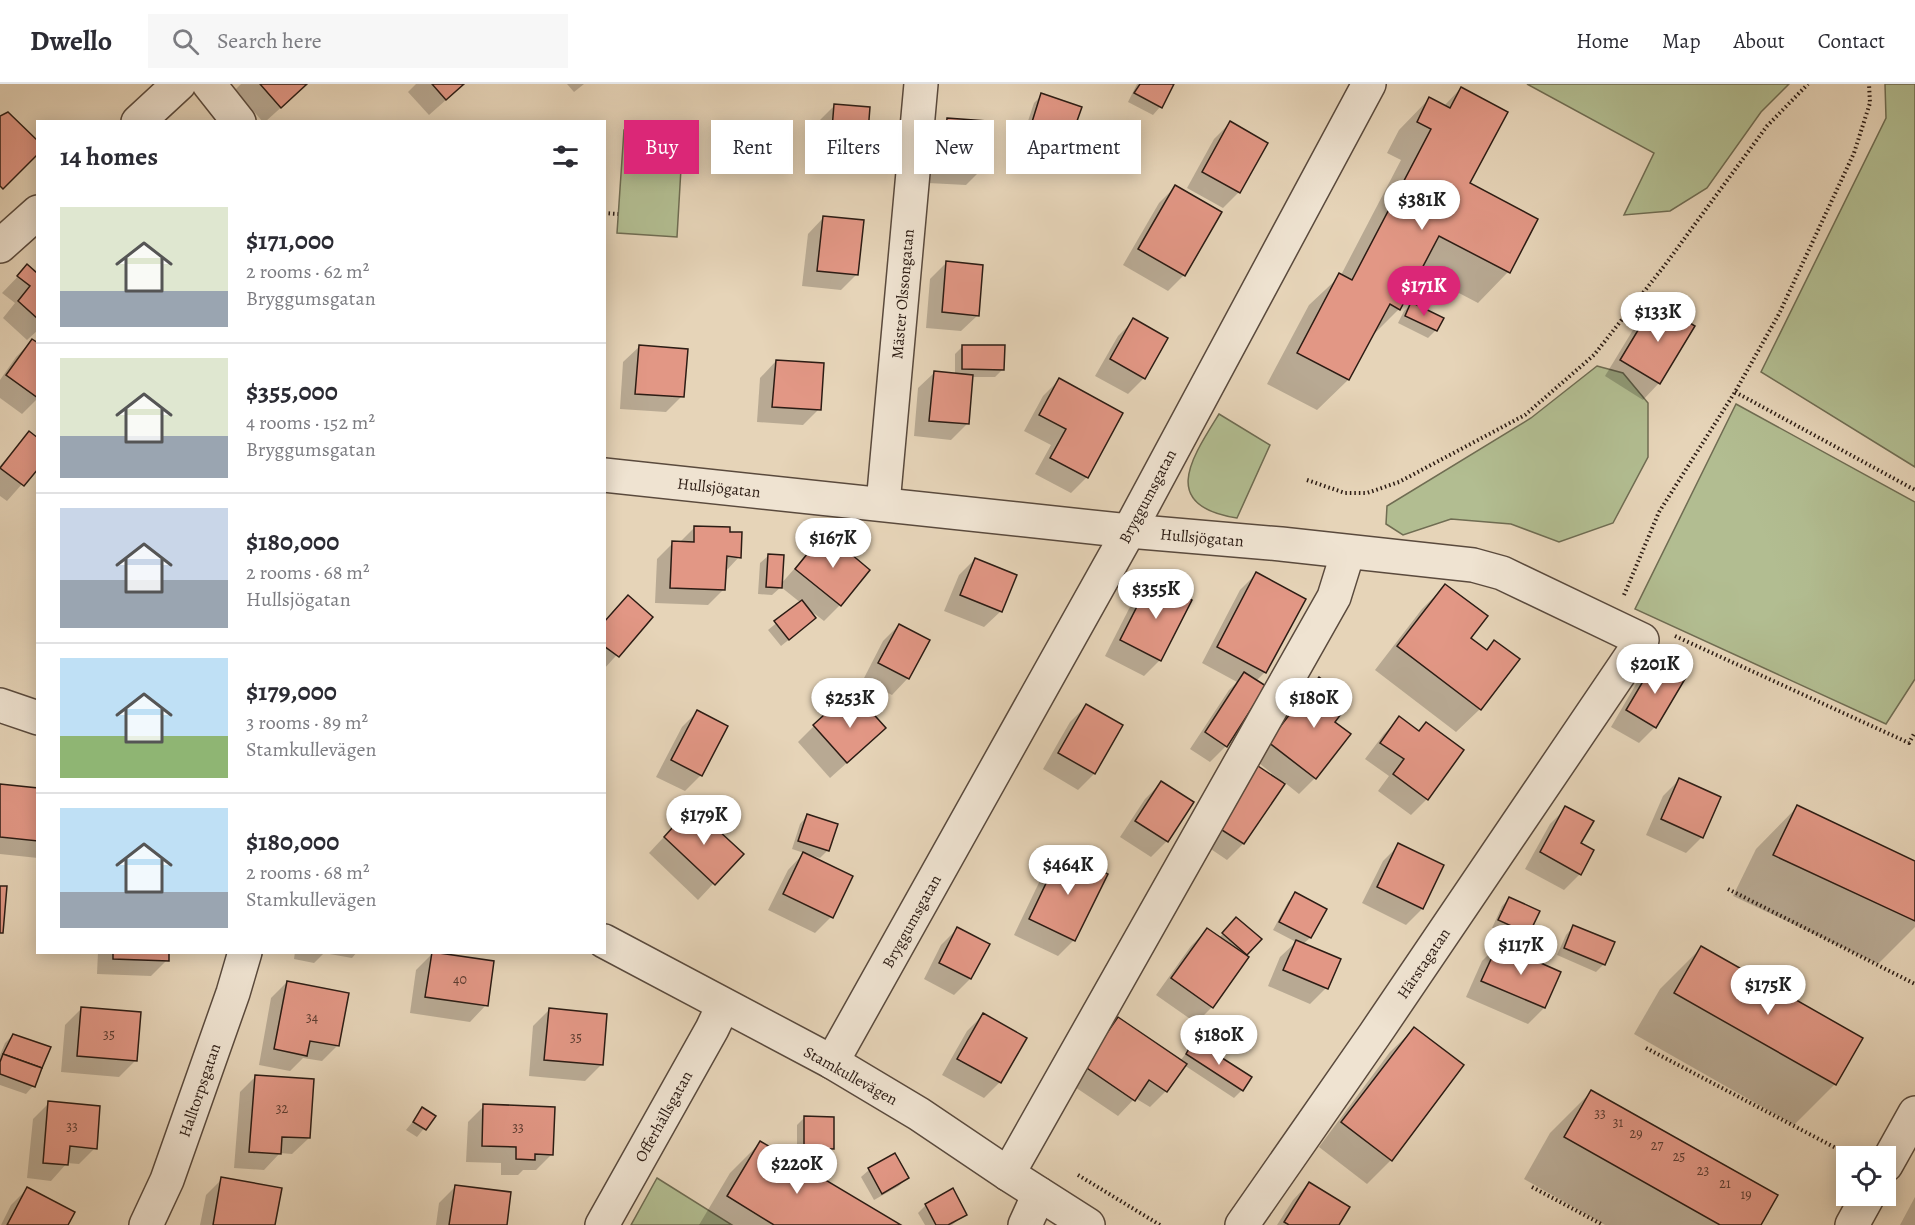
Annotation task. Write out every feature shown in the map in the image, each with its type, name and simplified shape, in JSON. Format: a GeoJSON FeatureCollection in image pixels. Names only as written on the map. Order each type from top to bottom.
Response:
{"type":"FeatureCollection","features":[{"type":"Feature","properties":{"kind":"street"},"geometry":{"type":"LineString","coordinates":[[140,120],[179,84]]}},
{"type":"Feature","properties":{"kind":"street"},"geometry":{"type":"LineString","coordinates":[[209,84],[237,120]]}},
{"type":"Feature","properties":{"kind":"street","name":"Mäster Olssongatan"},"geometry":{"type":"LineString","coordinates":[[883,504],[921,84]]}},
{"type":"Feature","properties":{"kind":"street","name":"Bryggumsgatan"},"geometry":{"type":"LineString","coordinates":[[832,1062],[1129,531],[1369,84]]}},
{"type":"Feature","properties":{"kind":"street"},"geometry":{"type":"LineString","coordinates":[[0,246],[36,214]]}},
{"type":"Feature","properties":{"kind":"street","name":"Hullsjögatan"},"geometry":{"type":"LineString","coordinates":[[606,475],[1473,565],[1502,573],[1656,636]]}},
{"type":"Feature","properties":{"kind":"street"},"geometry":{"type":"LineString","coordinates":[[1008,1174],[1334,597],[1348,552]]}},
{"type":"Feature","properties":{"kind":"street","name":"Härstagatan"},"geometry":{"type":"LineString","coordinates":[[1242,1225],[1656,636]]}},
{"type":"Feature","properties":{"kind":"street"},"geometry":{"type":"LineString","coordinates":[[0,705],[36,717]]}},
{"type":"Feature","properties":{"kind":"street","name":"Stamkullevägen"},"geometry":{"type":"LineString","coordinates":[[606,942],[832,1062],[919,1114],[1088,1225]]}},
{"type":"Feature","properties":{"kind":"street","name":"Halltorpsgatan"},"geometry":{"type":"LineString","coordinates":[[146,1225],[167,1180],[233,993],[244,954]]}},
{"type":"Feature","properties":{"kind":"street","name":"Offerhällsgatan"},"geometry":{"type":"LineString","coordinates":[[602,1225],[723,1006]]}},
{"type":"Feature","properties":{"kind":"street"},"geometry":{"type":"LineString","coordinates":[[1896,1147],[1915,1113]]}},
{"type":"Feature","properties":{"kind":"street"},"geometry":{"type":"LineString","coordinates":[[1025,1225],[1039,1194]]}},
{"type":"Feature","properties":{"kind":"street"},"geometry":{"type":"LineString","coordinates":[[1851,1225],[1862,1206]]}},
{"type":"Feature","properties":{"kind":"path"},"geometry":{"type":"LineString","coordinates":[[1307,480],[1345,493],[1367,493],[1399,482],[1526,415],[1594,355],[1665,265],[1767,126],[1808,84]]}},
{"type":"Feature","properties":{"kind":"path"},"geometry":{"type":"LineString","coordinates":[[1622,600],[1659,512],[1735,392],[1779,314],[1854,153],[1870,103],[1869,84]]}},
{"type":"Feature","properties":{"kind":"path"},"geometry":{"type":"LineString","coordinates":[[606,213],[618,214]]}},
{"type":"Feature","properties":{"kind":"path"},"geometry":{"type":"LineString","coordinates":[[1735,392],[1915,490]]}},
{"type":"Feature","properties":{"kind":"path"},"geometry":{"type":"LineString","coordinates":[[1656,636],[1909,742],[1915,732]]}},
{"type":"Feature","properties":{"kind":"path"},"geometry":{"type":"LineString","coordinates":[[1728,889],[1915,984]]}},
{"type":"Feature","properties":{"kind":"path"},"geometry":{"type":"LineString","coordinates":[[1646,1048],[1836,1148]]}},
{"type":"Feature","properties":{"kind":"path"},"geometry":{"type":"LineString","coordinates":[[1532,1187],[1603,1225]]}},
{"type":"Feature","properties":{"kind":"green space"},"geometry":{"type":"Polygon","coordinates":[[[1527,84],[1789,84],[1761,112],[1707,188],[1670,211],[1624,215],[1654,153],[1527,84]]]}},
{"type":"Feature","properties":{"kind":"green space"},"geometry":{"type":"Polygon","coordinates":[[[1885,84],[1915,84],[1915,467],[1761,372],[1886,118],[1885,84]]]}},
{"type":"Feature","properties":{"kind":"green space"},"geometry":{"type":"Polygon","coordinates":[[[624,130],[624,174],[681,174],[677,237],[617,233],[624,130]]]}},
{"type":"Feature","properties":{"kind":"green space"},"geometry":{"type":"Polygon","coordinates":[[[1597,366],[1623,373],[1648,403],[1648,457],[1613,523],[1559,542],[1511,524],[1451,519],[1403,535],[1386,524],[1387,506],[1531,418],[1597,366]]]}},
{"type":"Feature","properties":{"kind":"green space"},"geometry":{"type":"Polygon","coordinates":[[[1736,404],[1915,502],[1915,679],[1886,724],[1635,609],[1736,404]]]}},
{"type":"Feature","properties":{"kind":"green space"},"geometry":{"type":"Polygon","coordinates":[[[1219,414],[1270,445],[1237,518],[1213,512],[1197,503],[1190,492],[1188,478],[1192,464],[1219,414]]]}},
{"type":"Feature","properties":{"kind":"green space"},"geometry":{"type":"Polygon","coordinates":[[[657,1178],[732,1225],[631,1225],[657,1178]]]}},
{"type":"Feature","properties":{"kind":"building"},"geometry":{"type":"Polygon","coordinates":[[[260,84],[307,84],[281,108],[260,84]]]}},
{"type":"Feature","properties":{"kind":"building"},"geometry":{"type":"Polygon","coordinates":[[[432,84],[464,84],[446,100],[432,84]]]}},
{"type":"Feature","properties":{"kind":"building"},"geometry":{"type":"Polygon","coordinates":[[[1140,84],[1174,84],[1162,108],[1134,93],[1140,84]]]}},
{"type":"Feature","properties":{"kind":"building"},"geometry":{"type":"Polygon","coordinates":[[[1461,87],[1508,112],[1470,183],[1538,219],[1510,273],[1439,236],[1400,310],[1390,304],[1349,380],[1297,353],[1339,273],[1352,280],[1431,129],[1417,122],[1429,97],[1450,108],[1461,87]]]}},
{"type":"Feature","properties":{"kind":"building"},"geometry":{"type":"Polygon","coordinates":[[[1041,93],[1082,107],[1077,120],[1033,120],[1041,93]]]}},
{"type":"Feature","properties":{"kind":"building"},"geometry":{"type":"Polygon","coordinates":[[[834,104],[870,107],[869,120],[833,120],[834,104]]]}},
{"type":"Feature","properties":{"kind":"building"},"geometry":{"type":"Polygon","coordinates":[[[8,112],[36,139],[36,156],[3,189],[0,186],[0,116],[8,112]]]}},
{"type":"Feature","properties":{"kind":"building"},"geometry":{"type":"Polygon","coordinates":[[[947,118],[974,120],[947,120],[947,118]]]}},
{"type":"Feature","properties":{"kind":"building"},"geometry":{"type":"Polygon","coordinates":[[[1230,121],[1268,143],[1240,193],[1202,172],[1230,121]]]}},
{"type":"Feature","properties":{"kind":"building"},"geometry":{"type":"Polygon","coordinates":[[[1175,185],[1222,212],[1185,276],[1138,249],[1175,185]]]}},
{"type":"Feature","properties":{"kind":"building"},"geometry":{"type":"Polygon","coordinates":[[[823,216],[864,220],[858,275],[817,271],[823,216]]]}},
{"type":"Feature","properties":{"kind":"building"},"geometry":{"type":"Polygon","coordinates":[[[946,261],[983,265],[979,316],[942,312],[946,261]]]}},
{"type":"Feature","properties":{"kind":"building"},"geometry":{"type":"Polygon","coordinates":[[[27,264],[36,272],[36,317],[18,301],[30,286],[17,276],[27,264]]]}},
{"type":"Feature","properties":{"kind":"building"},"geometry":{"type":"Polygon","coordinates":[[[1411,302],[1444,318],[1437,331],[1405,316],[1411,302]]]}},
{"type":"Feature","properties":{"kind":"building"},"geometry":{"type":"Polygon","coordinates":[[[1655,302],[1695,326],[1660,384],[1620,360],[1655,302]]]}},
{"type":"Feature","properties":{"kind":"building"},"geometry":{"type":"Polygon","coordinates":[[[1133,318],[1168,338],[1145,379],[1110,359],[1133,318]]]}},
{"type":"Feature","properties":{"kind":"building"},"geometry":{"type":"Polygon","coordinates":[[[32,339],[36,342],[36,397],[6,375],[32,339]]]}},
{"type":"Feature","properties":{"kind":"building"},"geometry":{"type":"Polygon","coordinates":[[[639,345],[688,349],[684,397],[635,394],[639,345]]]}},
{"type":"Feature","properties":{"kind":"building"},"geometry":{"type":"Polygon","coordinates":[[[962,345],[1005,345],[1004,370],[962,369],[962,345]]]}},
{"type":"Feature","properties":{"kind":"building"},"geometry":{"type":"Polygon","coordinates":[[[776,360],[824,363],[821,410],[772,407],[776,360]]]}},
{"type":"Feature","properties":{"kind":"building"},"geometry":{"type":"Polygon","coordinates":[[[934,371],[973,375],[969,424],[929,421],[934,371]]]}},
{"type":"Feature","properties":{"kind":"building"},"geometry":{"type":"Polygon","coordinates":[[[1059,378],[1123,413],[1088,478],[1050,458],[1066,429],[1039,415],[1059,378]]]}},
{"type":"Feature","properties":{"kind":"building"},"geometry":{"type":"Polygon","coordinates":[[[29,431],[36,436],[36,471],[24,486],[0,468],[29,431]]]}},
{"type":"Feature","properties":{"kind":"building"},"geometry":{"type":"Polygon","coordinates":[[[694,526],[730,527],[730,532],[742,532],[741,558],[727,556],[725,590],[670,588],[672,541],[694,542],[694,526]]]}},
{"type":"Feature","properties":{"kind":"building"},"geometry":{"type":"Polygon","coordinates":[[[825,532],[870,570],[841,606],[795,569],[825,532]]]}},
{"type":"Feature","properties":{"kind":"building"},"geometry":{"type":"Polygon","coordinates":[[[768,554],[784,555],[782,588],[766,587],[768,554]]]}},
{"type":"Feature","properties":{"kind":"building"},"geometry":{"type":"Polygon","coordinates":[[[975,558],[1017,575],[1002,612],[960,595],[975,558]]]}},
{"type":"Feature","properties":{"kind":"building"},"geometry":{"type":"Polygon","coordinates":[[[1256,572],[1306,599],[1266,673],[1217,647],[1256,572]]]}},
{"type":"Feature","properties":{"kind":"building"},"geometry":{"type":"Polygon","coordinates":[[[1151,579],[1192,600],[1161,661],[1120,640],[1151,579]]]}},
{"type":"Feature","properties":{"kind":"building"},"geometry":{"type":"Polygon","coordinates":[[[1445,584],[1488,616],[1471,638],[1487,650],[1494,640],[1520,659],[1481,710],[1397,646],[1445,584]]]}},
{"type":"Feature","properties":{"kind":"building"},"geometry":{"type":"Polygon","coordinates":[[[628,595],[653,617],[619,657],[606,647],[606,620],[628,595]]]}},
{"type":"Feature","properties":{"kind":"building"},"geometry":{"type":"Polygon","coordinates":[[[802,600],[816,618],[789,640],[774,621],[802,600]]]}},
{"type":"Feature","properties":{"kind":"building"},"geometry":{"type":"Polygon","coordinates":[[[899,624],[930,640],[909,679],[878,663],[899,624]]]}},
{"type":"Feature","properties":{"kind":"building"},"geometry":{"type":"Polygon","coordinates":[[[1655,661],[1685,679],[1656,728],[1626,710],[1655,661]]]}},
{"type":"Feature","properties":{"kind":"building"},"geometry":{"type":"Polygon","coordinates":[[[1244,672],[1266,686],[1227,747],[1205,732],[1244,672]]]}},
{"type":"Feature","properties":{"kind":"building"},"geometry":{"type":"Polygon","coordinates":[[[1319,677],[1351,701],[1335,722],[1351,734],[1316,779],[1268,742],[1319,677]]]}},
{"type":"Feature","properties":{"kind":"building"},"geometry":{"type":"Polygon","coordinates":[[[859,698],[886,728],[847,763],[813,725],[836,704],[843,712],[859,698]]]}},
{"type":"Feature","properties":{"kind":"building"},"geometry":{"type":"Polygon","coordinates":[[[1086,704],[1123,725],[1095,774],[1058,753],[1086,704]]]}},
{"type":"Feature","properties":{"kind":"building"},"geometry":{"type":"Polygon","coordinates":[[[697,710],[728,726],[702,776],[671,760],[697,710]]]}},
{"type":"Feature","properties":{"kind":"building"},"geometry":{"type":"Polygon","coordinates":[[[1399,716],[1419,731],[1426,722],[1464,750],[1428,800],[1393,774],[1404,759],[1380,743],[1399,716]]]}},
{"type":"Feature","properties":{"kind":"building"},"geometry":{"type":"Polygon","coordinates":[[[1255,764],[1285,784],[1244,844],[1214,825],[1255,764]]]}},
{"type":"Feature","properties":{"kind":"building"},"geometry":{"type":"Polygon","coordinates":[[[1679,778],[1721,797],[1703,838],[1661,819],[1679,778]]]}},
{"type":"Feature","properties":{"kind":"building"},"geometry":{"type":"Polygon","coordinates":[[[1161,781],[1194,802],[1168,842],[1135,821],[1161,781]]]}},
{"type":"Feature","properties":{"kind":"building"},"geometry":{"type":"Polygon","coordinates":[[[0,784],[36,788],[36,841],[0,837],[0,784]]]}},
{"type":"Feature","properties":{"kind":"building"},"geometry":{"type":"Polygon","coordinates":[[[1797,805],[1915,861],[1915,921],[1773,855],[1797,805]]]}},
{"type":"Feature","properties":{"kind":"building"},"geometry":{"type":"Polygon","coordinates":[[[692,806],[744,854],[715,885],[664,837],[692,806]]]}},
{"type":"Feature","properties":{"kind":"building"},"geometry":{"type":"Polygon","coordinates":[[[1565,806],[1594,821],[1581,843],[1594,850],[1581,875],[1540,852],[1565,806]]]}},
{"type":"Feature","properties":{"kind":"building"},"geometry":{"type":"Polygon","coordinates":[[[807,814],[838,824],[829,851],[798,841],[807,814]]]}},
{"type":"Feature","properties":{"kind":"building"},"geometry":{"type":"Polygon","coordinates":[[[1398,843],[1444,865],[1423,909],[1377,887],[1398,843]]]}},
{"type":"Feature","properties":{"kind":"building"},"geometry":{"type":"Polygon","coordinates":[[[803,852],[853,876],[833,918],[783,894],[803,852]]]}},
{"type":"Feature","properties":{"kind":"building"},"geometry":{"type":"Polygon","coordinates":[[[1061,852],[1108,874],[1075,941],[1029,919],[1061,852]]]}},
{"type":"Feature","properties":{"kind":"building"},"geometry":{"type":"Polygon","coordinates":[[[0,886],[7,886],[3,933],[0,933],[0,886]]]}},
{"type":"Feature","properties":{"kind":"building"},"geometry":{"type":"Polygon","coordinates":[[[1295,892],[1327,909],[1311,938],[1279,922],[1295,892]]]}},
{"type":"Feature","properties":{"kind":"building"},"geometry":{"type":"Polygon","coordinates":[[[1509,897],[1540,911],[1529,934],[1498,920],[1509,897]]]}},
{"type":"Feature","properties":{"kind":"building"},"geometry":{"type":"Polygon","coordinates":[[[1236,917],[1262,939],[1247,955],[1222,933],[1236,917]]]}},
{"type":"Feature","properties":{"kind":"building"},"geometry":{"type":"Polygon","coordinates":[[[1573,925],[1615,942],[1605,965],[1564,948],[1573,925]]]}},
{"type":"Feature","properties":{"kind":"building"},"geometry":{"type":"Polygon","coordinates":[[[957,927],[990,944],[971,979],[939,963],[957,927]]]}},
{"type":"Feature","properties":{"kind":"building"},"geometry":{"type":"Polygon","coordinates":[[[1207,928],[1249,957],[1213,1008],[1171,978],[1207,928]]]}},
{"type":"Feature","properties":{"kind":"building"},"geometry":{"type":"Polygon","coordinates":[[[1296,940],[1341,959],[1328,989],[1283,970],[1296,940]]]}},
{"type":"Feature","properties":{"kind":"building"},"geometry":{"type":"Polygon","coordinates":[[[1498,944],[1561,972],[1545,1008],[1481,981],[1498,944]]]}},
{"type":"Feature","properties":{"kind":"building"},"geometry":{"type":"Polygon","coordinates":[[[1701,946],[1863,1038],[1836,1085],[1674,993],[1701,946]]]}},
{"type":"Feature","properties":{"kind":"building"},"geometry":{"type":"Polygon","coordinates":[[[113,954],[169,954],[169,961],[113,959],[113,954]]]}},
{"type":"Feature","properties":{"kind":"building"},"geometry":{"type":"Polygon","coordinates":[[[432,954],[494,961],[488,1006],[425,997],[432,954]]]}},
{"type":"Feature","properties":{"kind":"building"},"geometry":{"type":"Polygon","coordinates":[[[287,981],[349,993],[339,1046],[310,1041],[307,1056],[274,1049],[287,981]]]}},
{"type":"Feature","properties":{"kind":"building"},"geometry":{"type":"Polygon","coordinates":[[[81,1007],[141,1012],[137,1061],[77,1056],[81,1007]]]}},
{"type":"Feature","properties":{"kind":"building"},"geometry":{"type":"Polygon","coordinates":[[[549,1008],[607,1014],[603,1065],[544,1060],[549,1008]]]}},
{"type":"Feature","properties":{"kind":"building"},"geometry":{"type":"Polygon","coordinates":[[[983,1013],[1027,1038],[1001,1083],[957,1059],[983,1013]]]}},
{"type":"Feature","properties":{"kind":"building"},"geometry":{"type":"Polygon","coordinates":[[[1118,1017],[1187,1064],[1167,1092],[1149,1080],[1135,1101],[1084,1066],[1118,1017]]]}},
{"type":"Feature","properties":{"kind":"building"},"geometry":{"type":"Polygon","coordinates":[[[1414,1027],[1464,1065],[1392,1161],[1341,1122],[1414,1027]]]}},
{"type":"Feature","properties":{"kind":"building"},"geometry":{"type":"Polygon","coordinates":[[[13,1034],[51,1047],[42,1068],[3,1054],[13,1034]]]}},
{"type":"Feature","properties":{"kind":"building"},"geometry":{"type":"Polygon","coordinates":[[[1194,1040],[1252,1077],[1243,1091],[1186,1054],[1194,1040]]]}},
{"type":"Feature","properties":{"kind":"building"},"geometry":{"type":"Polygon","coordinates":[[[3,1054],[42,1068],[35,1087],[0,1074],[3,1054]]]}},
{"type":"Feature","properties":{"kind":"building"},"geometry":{"type":"Polygon","coordinates":[[[255,1075],[314,1079],[310,1138],[282,1137],[281,1154],[249,1152],[255,1075]]]}},
{"type":"Feature","properties":{"kind":"building"},"geometry":{"type":"Polygon","coordinates":[[[1591,1090],[1778,1195],[1761,1225],[1720,1225],[1564,1137],[1591,1090]]]}},
{"type":"Feature","properties":{"kind":"building"},"geometry":{"type":"Polygon","coordinates":[[[48,1101],[100,1106],[97,1149],[70,1146],[68,1165],[43,1163],[48,1101]]]}},
{"type":"Feature","properties":{"kind":"building"},"geometry":{"type":"Polygon","coordinates":[[[483,1104],[555,1107],[553,1155],[535,1154],[535,1160],[516,1159],[516,1147],[482,1146],[483,1104]]]}},
{"type":"Feature","properties":{"kind":"building"},"geometry":{"type":"Polygon","coordinates":[[[422,1107],[436,1116],[426,1130],[413,1122],[422,1107]]]}},
{"type":"Feature","properties":{"kind":"building"},"geometry":{"type":"Polygon","coordinates":[[[804,1116],[834,1117],[834,1149],[804,1148],[804,1116]]]}},
{"type":"Feature","properties":{"kind":"building"},"geometry":{"type":"Polygon","coordinates":[[[760,1141],[901,1225],[774,1225],[727,1196],[760,1141]]]}},
{"type":"Feature","properties":{"kind":"building"},"geometry":{"type":"Polygon","coordinates":[[[895,1153],[909,1178],[882,1194],[868,1168],[895,1153]]]}},
{"type":"Feature","properties":{"kind":"building"},"geometry":{"type":"Polygon","coordinates":[[[221,1177],[282,1188],[275,1225],[213,1225],[221,1177]]]}},
{"type":"Feature","properties":{"kind":"building"},"geometry":{"type":"Polygon","coordinates":[[[1309,1182],[1350,1207],[1339,1225],[1289,1225],[1284,1222],[1309,1182]]]}},
{"type":"Feature","properties":{"kind":"building"},"geometry":{"type":"Polygon","coordinates":[[[455,1185],[511,1192],[507,1225],[449,1225],[455,1185]]]}},
{"type":"Feature","properties":{"kind":"building"},"geometry":{"type":"Polygon","coordinates":[[[27,1187],[75,1212],[68,1225],[7,1225],[27,1187]]]}},
{"type":"Feature","properties":{"kind":"building"},"geometry":{"type":"Polygon","coordinates":[[[953,1188],[967,1215],[948,1225],[936,1225],[925,1204],[953,1188]]]}}]}
